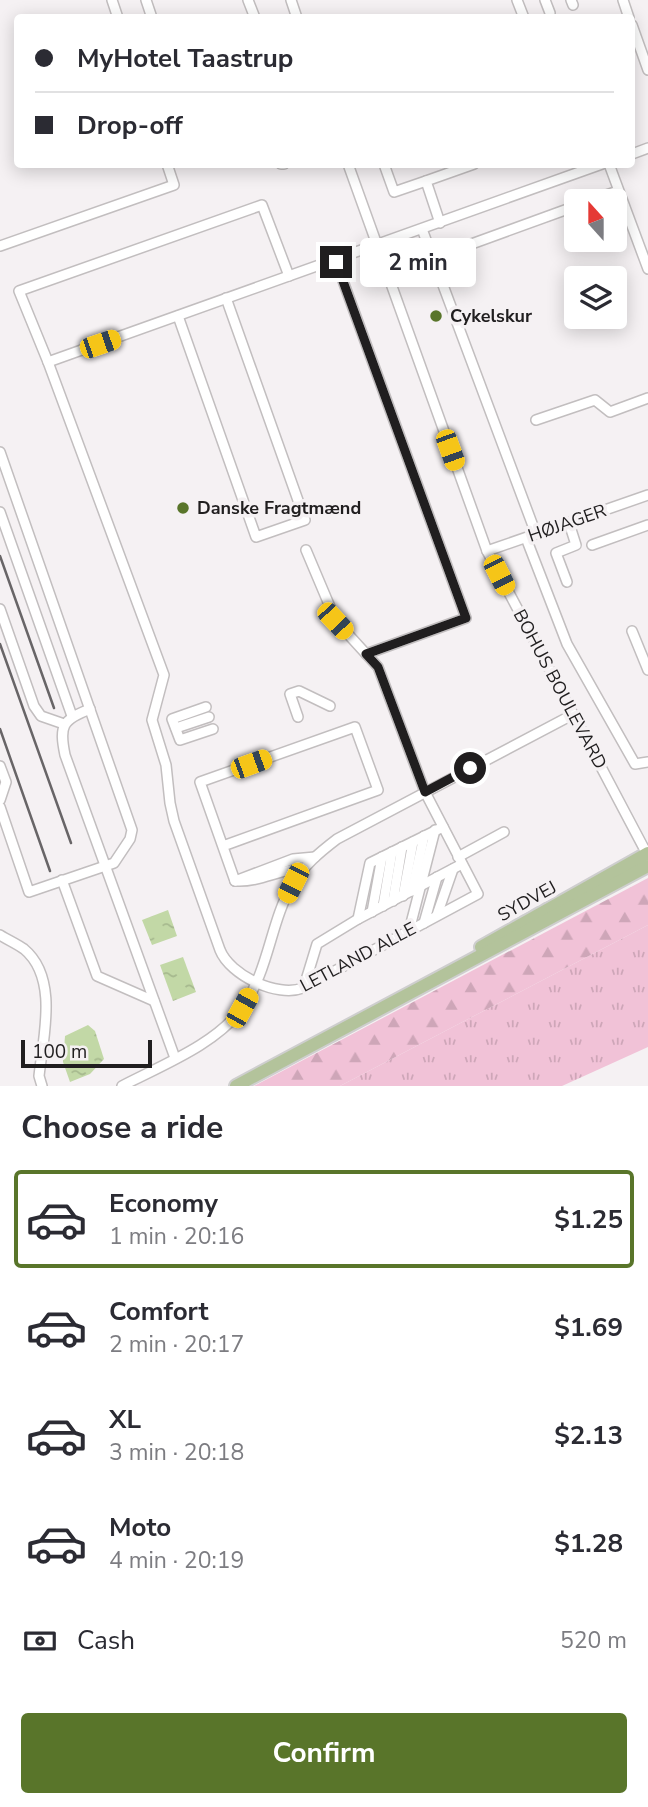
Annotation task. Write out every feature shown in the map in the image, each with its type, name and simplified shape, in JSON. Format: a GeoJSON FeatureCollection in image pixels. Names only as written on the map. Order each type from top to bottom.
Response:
{"type":"FeatureCollection","features":[{"type":"Feature","properties":{"kind":"main road","name":"SYDVEJ"},"geometry":{"type":"LineString","coordinates":[[236,1086],[426,984],[440,972],[514,927],[648,857]]}},
{"type":"Feature","properties":{"kind":"street"},"geometry":{"type":"LineString","coordinates":[[545,0],[550,13]]}},
{"type":"Feature","properties":{"kind":"street"},"geometry":{"type":"LineString","coordinates":[[635,33],[648,70]]}},
{"type":"Feature","properties":{"kind":"street"},"geometry":{"type":"LineString","coordinates":[[0,246],[174,185],[168,168]]}},
{"type":"Feature","properties":{"kind":"street","name":"BOHUS BOULEVARD"},"geometry":{"type":"LineString","coordinates":[[349,168],[487,551],[648,857]]}},
{"type":"Feature","properties":{"kind":"street"},"geometry":{"type":"LineString","coordinates":[[386,168],[394,192],[463,168]]}},
{"type":"Feature","properties":{"kind":"street"},"geometry":{"type":"LineString","coordinates":[[289,276],[262,205],[19,291],[48,362],[377,246],[583,168]]}},
{"type":"Feature","properties":{"kind":"street"},"geometry":{"type":"LineString","coordinates":[[609,168],[617,189]]}},
{"type":"Feature","properties":{"kind":"street"},"geometry":{"type":"LineString","coordinates":[[426,181],[440,223]]}},
{"type":"Feature","properties":{"kind":"street"},"geometry":{"type":"LineString","coordinates":[[433,258],[564,210]]}},
{"type":"Feature","properties":{"kind":"street"},"geometry":{"type":"LineString","coordinates":[[627,214],[648,269]]}},
{"type":"Feature","properties":{"kind":"street"},"geometry":{"type":"LineString","coordinates":[[422,229],[567,644],[635,764],[648,762]]}},
{"type":"Feature","properties":{"kind":"street"},"geometry":{"type":"LineString","coordinates":[[335,260],[466,618],[366,654]]}},
{"type":"Feature","properties":{"kind":"street"},"geometry":{"type":"LineString","coordinates":[[178,316],[256,537],[304,520],[226,298]]}},
{"type":"Feature","properties":{"kind":"street","name":"LETLAND ALLE"},"geometry":{"type":"LineString","coordinates":[[48,362],[164,675],[152,720],[166,765],[172,814],[220,950],[232,969],[287,992],[307,986],[478,894],[434,878],[439,828],[378,667],[335,621],[306,550]]}},
{"type":"Feature","properties":{"kind":"street"},"geometry":{"type":"LineString","coordinates":[[536,421],[595,400],[610,412],[648,398]]}},
{"type":"Feature","properties":{"kind":"street"},"geometry":{"type":"LineString","coordinates":[[0,453],[132,830],[130,839],[114,863],[29,892],[0,807]]}},
{"type":"Feature","properties":{"kind":"street","name":"HØJAGER"},"geometry":{"type":"LineString","coordinates":[[487,551],[648,495]]}},
{"type":"Feature","properties":{"kind":"street"},"geometry":{"type":"LineString","coordinates":[[0,512],[72,716]]}},
{"type":"Feature","properties":{"kind":"street"},"geometry":{"type":"LineString","coordinates":[[567,582],[556,553],[576,545],[569,523]]}},
{"type":"Feature","properties":{"kind":"street"},"geometry":{"type":"LineString","coordinates":[[592,545],[648,525]]}},
{"type":"Feature","properties":{"kind":"street"},"geometry":{"type":"LineString","coordinates":[[0,609],[34,706],[41,716],[64,724]]}},
{"type":"Feature","properties":{"kind":"street"},"geometry":{"type":"LineString","coordinates":[[632,631],[648,670]]}},
{"type":"Feature","properties":{"kind":"street"},"geometry":{"type":"LineString","coordinates":[[299,717],[290,694],[299,691],[330,706]]}},
{"type":"Feature","properties":{"kind":"street"},"geometry":{"type":"LineString","coordinates":[[90,709],[72,716],[64,724],[61,737],[65,755],[175,1058]]}},
{"type":"Feature","properties":{"kind":"street"},"geometry":{"type":"LineString","coordinates":[[159,741],[207,712]]}},
{"type":"Feature","properties":{"kind":"street"},"geometry":{"type":"LineString","coordinates":[[122,1086],[209,1039],[242,1008],[257,981],[282,905],[304,868],[315,857],[337,839],[572,715]]}},
{"type":"Feature","properties":{"kind":"street"},"geometry":{"type":"LineString","coordinates":[[223,846],[377,790],[355,727],[200,782],[223,846],[236,881]]}},
{"type":"Feature","properties":{"kind":"street"},"geometry":{"type":"LineString","coordinates":[[176,729],[180,740],[213,729]]}},
{"type":"Feature","properties":{"kind":"street"},"geometry":{"type":"LineString","coordinates":[[0,766],[6,782],[0,800]]}},
{"type":"Feature","properties":{"kind":"street"},"geometry":{"type":"LineString","coordinates":[[358,919],[370,863],[439,828]]}},
{"type":"Feature","properties":{"kind":"street"},"geometry":{"type":"LineString","coordinates":[[420,925],[434,878],[439,828]]}},
{"type":"Feature","properties":{"kind":"street"},"geometry":{"type":"LineString","coordinates":[[307,986],[306,979],[317,944],[434,878],[504,832]]}},
{"type":"Feature","properties":{"kind":"street"},"geometry":{"type":"LineString","coordinates":[[420,925],[434,878],[424,836]]}},
{"type":"Feature","properties":{"kind":"street"},"geometry":{"type":"LineString","coordinates":[[413,842],[434,878],[420,925]]}},
{"type":"Feature","properties":{"kind":"street"},"geometry":{"type":"LineString","coordinates":[[393,901],[402,847]]}},
{"type":"Feature","properties":{"kind":"street"},"geometry":{"type":"LineString","coordinates":[[383,906],[392,852]]}},
{"type":"Feature","properties":{"kind":"street"},"geometry":{"type":"LineString","coordinates":[[236,881],[293,859],[315,857]]}},
{"type":"Feature","properties":{"kind":"street"},"geometry":{"type":"LineString","coordinates":[[372,912],[382,857]]}},
{"type":"Feature","properties":{"kind":"street"},"geometry":{"type":"LineString","coordinates":[[236,881],[250,882],[288,869],[304,868]]}},
{"type":"Feature","properties":{"kind":"street"},"geometry":{"type":"LineString","coordinates":[[62,880],[97,976],[154,1002]]}},
{"type":"Feature","properties":{"kind":"street"},"geometry":{"type":"LineString","coordinates":[[0,935],[24,949],[41,976],[47,1004],[39,1076],[42,1086]]}},
{"type":"Feature","properties":{"kind":"green space"},"geometry":{"type":"Polygon","coordinates":[[[648,878],[648,925],[340,1086],[254,1086],[648,878]]]}},
{"type":"Feature","properties":{"kind":"green space"},"geometry":{"type":"Polygon","coordinates":[[[648,925],[648,1047],[562,1086],[340,1086],[648,925]]]}},
{"type":"Feature","properties":{"kind":"water"},"geometry":{"type":"Polygon","coordinates":[[[168,910],[177,936],[152,945],[142,920],[168,910]]]}},
{"type":"Feature","properties":{"kind":"water"},"geometry":{"type":"Polygon","coordinates":[[[183,957],[196,992],[173,1001],[160,965],[183,957]]]}},
{"type":"Feature","properties":{"kind":"water"},"geometry":{"type":"Polygon","coordinates":[[[88,1025],[95,1031],[104,1059],[90,1074],[70,1082],[63,1062],[65,1036],[88,1025]]]}},
{"type":"Feature","properties":{"kind":"railway"},"geometry":{"type":"LineString","coordinates":[[0,556],[54,708]]}},
{"type":"Feature","properties":{"kind":"railway"},"geometry":{"type":"LineString","coordinates":[[0,644],[71,843]]}},
{"type":"Feature","properties":{"kind":"railway"},"geometry":{"type":"LineString","coordinates":[[0,729],[50,871]]}},
{"type":"Feature","properties":{"kind":"place","name":"Cykelskur"},"geometry":{"type":"Point","coordinates":[436,316]}},
{"type":"Feature","properties":{"kind":"place","name":"Danske Fragtmænd"},"geometry":{"type":"Point","coordinates":[183,508]}},
{"type":"Feature","properties":{"kind":"route"},"geometry":{"type":"LineString","coordinates":[[336,262],[466,618],[366,654],[378,667],[425,792],[470,768]]}}]}
